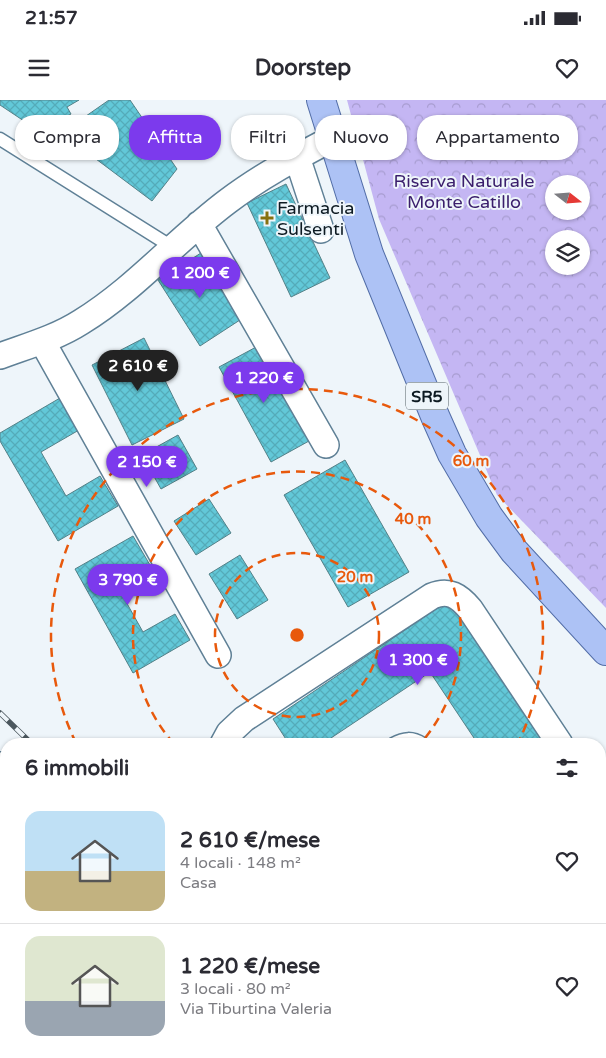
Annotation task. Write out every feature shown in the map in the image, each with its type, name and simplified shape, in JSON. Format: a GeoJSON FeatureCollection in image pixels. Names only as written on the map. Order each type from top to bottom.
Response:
{"type":"FeatureCollection","features":[{"type":"Feature","properties":{"kind":"main road","name":"SR5"},"geometry":{"type":"LineString","coordinates":[[321,100],[326,115]]}},
{"type":"Feature","properties":{"kind":"main road","name":"SR5"},"geometry":{"type":"LineString","coordinates":[[340,160],[369,254],[435,416],[464,476],[489,517],[514,551],[606,651]]}},
{"type":"Feature","properties":{"kind":"street"},"geometry":{"type":"LineString","coordinates":[[0,356],[70,329],[100,309],[119,295],[199,224],[254,182],[292,160]]}},
{"type":"Feature","properties":{"kind":"street"},"geometry":{"type":"LineString","coordinates":[[298,160],[321,230]]}},
{"type":"Feature","properties":{"kind":"street"},"geometry":{"type":"LineString","coordinates":[[199,224],[326,445]]}},
{"type":"Feature","properties":{"kind":"street"},"geometry":{"type":"LineString","coordinates":[[42,341],[218,655]]}},
{"type":"Feature","properties":{"kind":"street"},"geometry":{"type":"LineString","coordinates":[[226,738],[244,719],[432,596],[451,593],[470,609],[556,738]]}},
{"type":"Feature","properties":{"kind":"lane"},"geometry":{"type":"LineString","coordinates":[[0,139],[172,248]]}},
{"type":"Feature","properties":{"kind":"green space","name":"Riserva Naturale Monte Catillo"},"geometry":{"type":"Polygon","coordinates":[[[347,100],[606,100],[606,608],[497,495],[379,219],[363,160],[407,160],[407,115],[351,115],[347,100]]]}},
{"type":"Feature","properties":{"kind":"building"},"geometry":{"type":"Polygon","coordinates":[[[0,100],[79,100],[67,107],[71,114],[69,115],[15,115],[0,105],[0,100]]]}},
{"type":"Feature","properties":{"kind":"building"},"geometry":{"type":"Polygon","coordinates":[[[109,100],[130,100],[140,115],[129,115],[129,160],[171,160],[177,169],[152,201],[97,160],[119,160],[119,115],[88,115],[109,100]]]}},
{"type":"Feature","properties":{"kind":"building"},"geometry":{"type":"Polygon","coordinates":[[[286,184],[330,278],[291,297],[247,203],[286,184]]]}},
{"type":"Feature","properties":{"kind":"building"},"geometry":{"type":"Polygon","coordinates":[[[201,253],[243,318],[200,346],[158,280],[201,253]]]}},
{"type":"Feature","properties":{"kind":"building"},"geometry":{"type":"Polygon","coordinates":[[[144,338],[184,419],[132,445],[92,365],[144,338]]]}},
{"type":"Feature","properties":{"kind":"building"},"geometry":{"type":"Polygon","coordinates":[[[258,346],[309,441],[271,462],[219,367],[258,346]]]}},
{"type":"Feature","properties":{"kind":"building"},"geometry":{"type":"Polygon","coordinates":[[[60,398],[79,430],[41,452],[66,496],[100,476],[118,506],[58,541],[0,441],[0,433],[60,398]]]}},
{"type":"Feature","properties":{"kind":"building"},"geometry":{"type":"Polygon","coordinates":[[[178,435],[197,469],[161,489],[142,455],[178,435]]]}},
{"type":"Feature","properties":{"kind":"building"},"geometry":{"type":"Polygon","coordinates":[[[345,460],[409,572],[348,607],[284,495],[345,460]]]}},
{"type":"Feature","properties":{"kind":"building"},"geometry":{"type":"Polygon","coordinates":[[[209,499],[231,533],[196,555],[174,521],[209,499]]]}},
{"type":"Feature","properties":{"kind":"building"},"geometry":{"type":"Polygon","coordinates":[[[133,536],[150,565],[116,584],[143,632],[175,614],[190,640],[133,673],[75,569],[133,536]]]}},
{"type":"Feature","properties":{"kind":"building"},"geometry":{"type":"Polygon","coordinates":[[[240,555],[268,600],[237,619],[209,574],[240,555]]]}},
{"type":"Feature","properties":{"kind":"building"},"geometry":{"type":"Polygon","coordinates":[[[451,599],[543,738],[474,738],[430,672],[331,738],[285,738],[273,719],[451,599]]]}},
{"type":"Feature","properties":{"kind":"railway"},"geometry":{"type":"LineString","coordinates":[[0,713],[26,738]]}},
{"type":"Feature","properties":{"kind":"place","name":"Farmacia Sulsenti"},"geometry":{"type":"Point","coordinates":[267,218]}}]}
